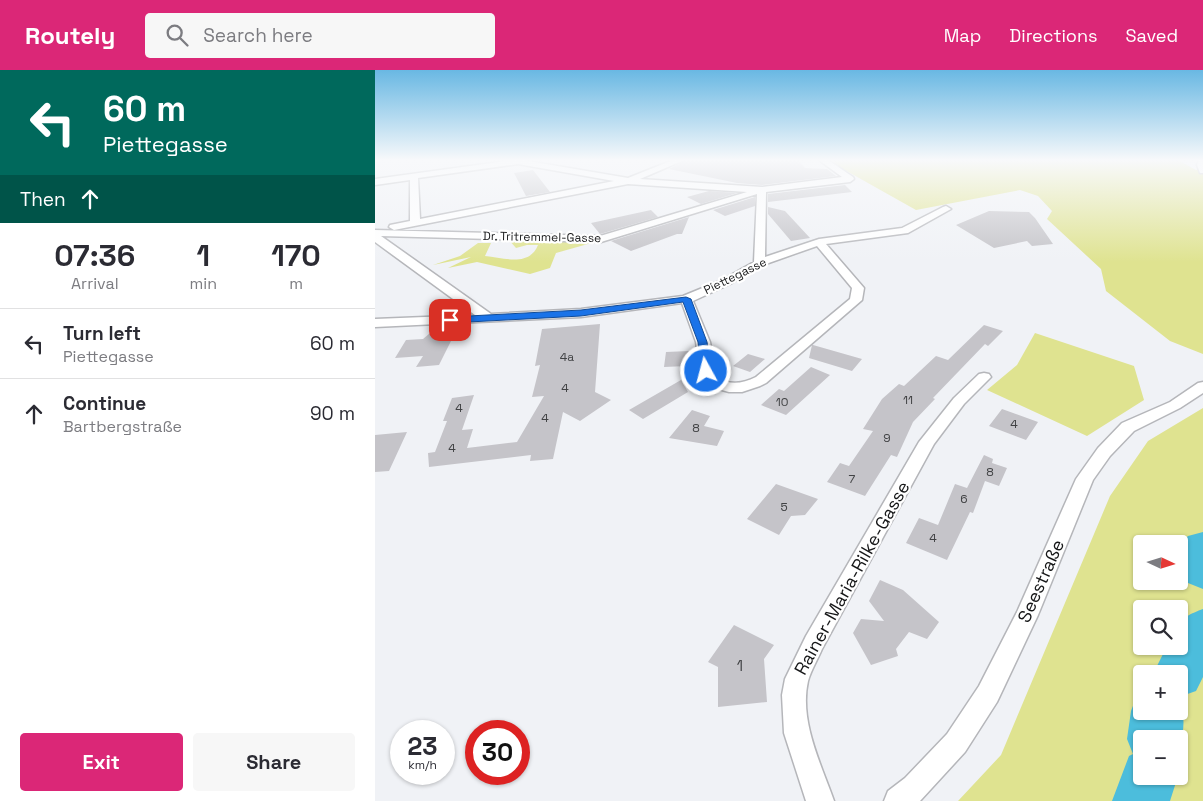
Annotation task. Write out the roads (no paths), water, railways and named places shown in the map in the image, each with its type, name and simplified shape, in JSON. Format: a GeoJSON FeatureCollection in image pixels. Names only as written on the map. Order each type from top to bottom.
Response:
{"type":"FeatureCollection","features":[{"type":"Feature","properties":{"kind":"street"},"geometry":{"type":"LineString","coordinates":[[414,194],[415,223]]}},
{"type":"Feature","properties":{"kind":"street"},"geometry":{"type":"LineString","coordinates":[[375,234],[415,223],[565,194]]}},
{"type":"Feature","properties":{"kind":"street","name":"Dr. Tritremmel-Gasse"},"geometry":{"type":"LineString","coordinates":[[375,234],[601,240],[749,194]]}},
{"type":"Feature","properties":{"kind":"street"},"geometry":{"type":"LineString","coordinates":[[759,263],[762,194]]}},
{"type":"Feature","properties":{"kind":"street","name":"Piettegasse"},"geometry":{"type":"LineString","coordinates":[[375,323],[581,313],[686,299],[726,282],[759,263],[819,242],[904,231],[947,210]]}},
{"type":"Feature","properties":{"kind":"street"},"geometry":{"type":"LineString","coordinates":[[375,234],[488,318]]}},
{"type":"Feature","properties":{"kind":"street"},"geometry":{"type":"LineString","coordinates":[[686,299],[703,342],[709,381],[722,387],[749,387],[761,380],[855,300],[858,288],[819,242]]}},
{"type":"Feature","properties":{"kind":"street","name":"Rainer-Maria-Rilke-Gasse"},"geometry":{"type":"LineString","coordinates":[[820,801],[797,733],[794,695],[797,679],[814,643],[927,442],[959,401],[984,377]]}},
{"type":"Feature","properties":{"kind":"street","name":"Seestraße"},"geometry":{"type":"LineString","coordinates":[[898,801],[915,788],[956,742],[988,694],[1027,615],[1085,479],[1104,452],[1128,427],[1175,405],[1203,386]]}},
{"type":"Feature","properties":{"kind":"waterway"},"geometry":{"type":"LineString","coordinates":[[1203,548],[1200,551],[1203,571]]}},
{"type":"Feature","properties":{"kind":"waterway"},"geometry":{"type":"LineString","coordinates":[[1183,665],[1203,630]]}},
{"type":"Feature","properties":{"kind":"waterway"},"geometry":{"type":"LineString","coordinates":[[1155,730],[1156,720]]}},
{"type":"Feature","properties":{"kind":"waterway"},"geometry":{"type":"LineString","coordinates":[[1141,801],[1146,785]]}}]}
